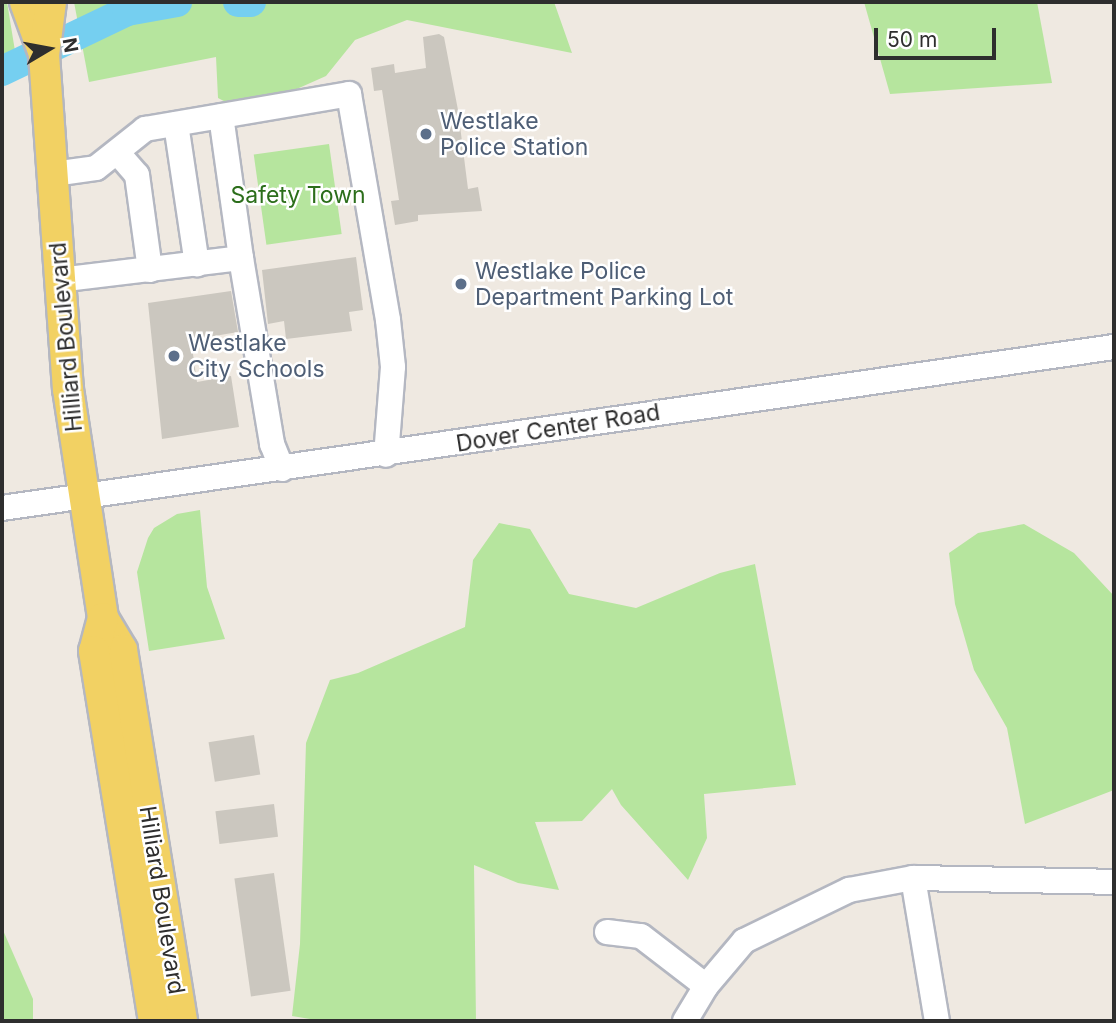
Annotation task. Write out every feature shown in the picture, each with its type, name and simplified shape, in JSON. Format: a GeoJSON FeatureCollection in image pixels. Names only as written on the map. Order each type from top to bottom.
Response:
{"type":"FeatureCollection","features":[{"type":"Feature","properties":{"kind":"main road","name":"Hilliard Boulevard"},"geometry":{"type":"LineString","coordinates":[[39,7],[49,107],[60,281],[84,496],[103,618],[122,650],[182,1021]]}},
{"type":"Feature","properties":{"kind":"main road","name":"Hilliard Boulevard"},"geometry":{"type":"LineString","coordinates":[[103,618],[94,651],[154,1021]]}},
{"type":"Feature","properties":{"kind":"street"},"geometry":{"type":"LineString","coordinates":[[53,174],[96,168],[145,130],[349,94],[388,320],[393,367],[386,455]]}},
{"type":"Feature","properties":{"kind":"street"},"geometry":{"type":"LineString","coordinates":[[221,116],[272,444],[282,469]]}},
{"type":"Feature","properties":{"kind":"street"},"geometry":{"type":"LineString","coordinates":[[176,124],[197,264]]}},
{"type":"Feature","properties":{"kind":"street"},"geometry":{"type":"LineString","coordinates":[[117,152],[137,175],[150,270]]}},
{"type":"Feature","properties":{"kind":"street"},"geometry":{"type":"LineString","coordinates":[[60,281],[242,258]]}},
{"type":"Feature","properties":{"kind":"street","name":"Dover Center Road"},"geometry":{"type":"LineString","coordinates":[[2,508],[386,455],[1114,347]]}},
{"type":"Feature","properties":{"kind":"street"},"geometry":{"type":"LineString","coordinates":[[685,1021],[706,986],[744,941],[797,912],[849,890],[913,878],[1114,882]]}},
{"type":"Feature","properties":{"kind":"street"},"geometry":{"type":"LineString","coordinates":[[913,878],[937,1021]]}},
{"type":"Feature","properties":{"kind":"street"},"geometry":{"type":"LineString","coordinates":[[607,932],[641,936],[706,986]]}},
{"type":"Feature","properties":{"kind":"green space"},"geometry":{"type":"Polygon","coordinates":[[[2,2],[7,2],[15,51],[2,71],[2,2]]]}},
{"type":"Feature","properties":{"kind":"green space"},"geometry":{"type":"Polygon","coordinates":[[[74,2],[554,2],[572,53],[407,20],[355,40],[326,76],[245,112],[218,98],[216,57],[89,82],[74,2]]]}},
{"type":"Feature","properties":{"kind":"green space"},"geometry":{"type":"Polygon","coordinates":[[[864,2],[1037,2],[1052,83],[890,94],[864,2]]]}},
{"type":"Feature","properties":{"kind":"green space","name":"Safety Town"},"geometry":{"type":"Polygon","coordinates":[[[329,144],[342,234],[266,245],[254,155],[329,144]]]}},
{"type":"Feature","properties":{"kind":"green space"},"geometry":{"type":"Polygon","coordinates":[[[200,510],[207,587],[225,639],[149,651],[137,572],[148,538],[154,528],[177,514],[200,510]]]}},
{"type":"Feature","properties":{"kind":"green space"},"geometry":{"type":"Polygon","coordinates":[[[499,523],[530,529],[569,594],[636,608],[720,573],[755,564],[796,785],[704,794],[707,838],[688,880],[621,805],[612,789],[582,821],[535,822],[559,890],[518,883],[474,865],[476,1021],[322,1021],[292,1016],[300,944],[306,743],[330,680],[358,673],[465,627],[473,560],[499,523]]]}},
{"type":"Feature","properties":{"kind":"green space"},"geometry":{"type":"Polygon","coordinates":[[[1024,524],[1074,553],[1114,596],[1114,790],[1025,824],[1007,728],[974,670],[955,604],[949,553],[978,533],[1024,524]]]}},
{"type":"Feature","properties":{"kind":"green space"},"geometry":{"type":"Polygon","coordinates":[[[2,928],[33,999],[33,1021],[2,1021],[2,928]]]}},
{"type":"Feature","properties":{"kind":"building","name":"Westlake Police Station"},"geometry":{"type":"Polygon","coordinates":[[[439,34],[444,37],[458,110],[468,189],[478,187],[482,211],[418,215],[418,221],[395,225],[391,201],[399,200],[382,90],[374,91],[371,68],[394,64],[395,73],[426,68],[423,37],[439,34]]]}},
{"type":"Feature","properties":{"kind":"building"},"geometry":{"type":"Polygon","coordinates":[[[356,257],[363,310],[349,312],[352,331],[286,339],[284,321],[268,324],[262,270],[356,257]]]}},
{"type":"Feature","properties":{"kind":"building","name":"Westlake City Schools"},"geometry":{"type":"Polygon","coordinates":[[[231,291],[238,332],[191,340],[197,382],[231,376],[239,427],[162,439],[148,303],[231,291]]]}},
{"type":"Feature","properties":{"kind":"building"},"geometry":{"type":"Polygon","coordinates":[[[254,735],[260,775],[215,782],[209,742],[254,735]]]}},
{"type":"Feature","properties":{"kind":"building"},"geometry":{"type":"Polygon","coordinates":[[[274,804],[278,837],[219,844],[215,811],[274,804]]]}},
{"type":"Feature","properties":{"kind":"building"},"geometry":{"type":"Polygon","coordinates":[[[274,873],[291,991],[251,996],[234,879],[274,873]]]}},
{"type":"Feature","properties":{"kind":"waterway"},"geometry":{"type":"LineString","coordinates":[[2,71],[127,11],[177,2]]}},
{"type":"Feature","properties":{"kind":"waterway"},"geometry":{"type":"LineString","coordinates":[[238,2],[251,2]]}},
{"type":"Feature","properties":{"kind":"place","name":"Westlake Police Station"},"geometry":{"type":"Point","coordinates":[426,134]}},
{"type":"Feature","properties":{"kind":"place","name":"Westlake Police Department Parking Lot"},"geometry":{"type":"Point","coordinates":[461,284]}},
{"type":"Feature","properties":{"kind":"place","name":"Westlake City Schools"},"geometry":{"type":"Point","coordinates":[174,356]}}]}
